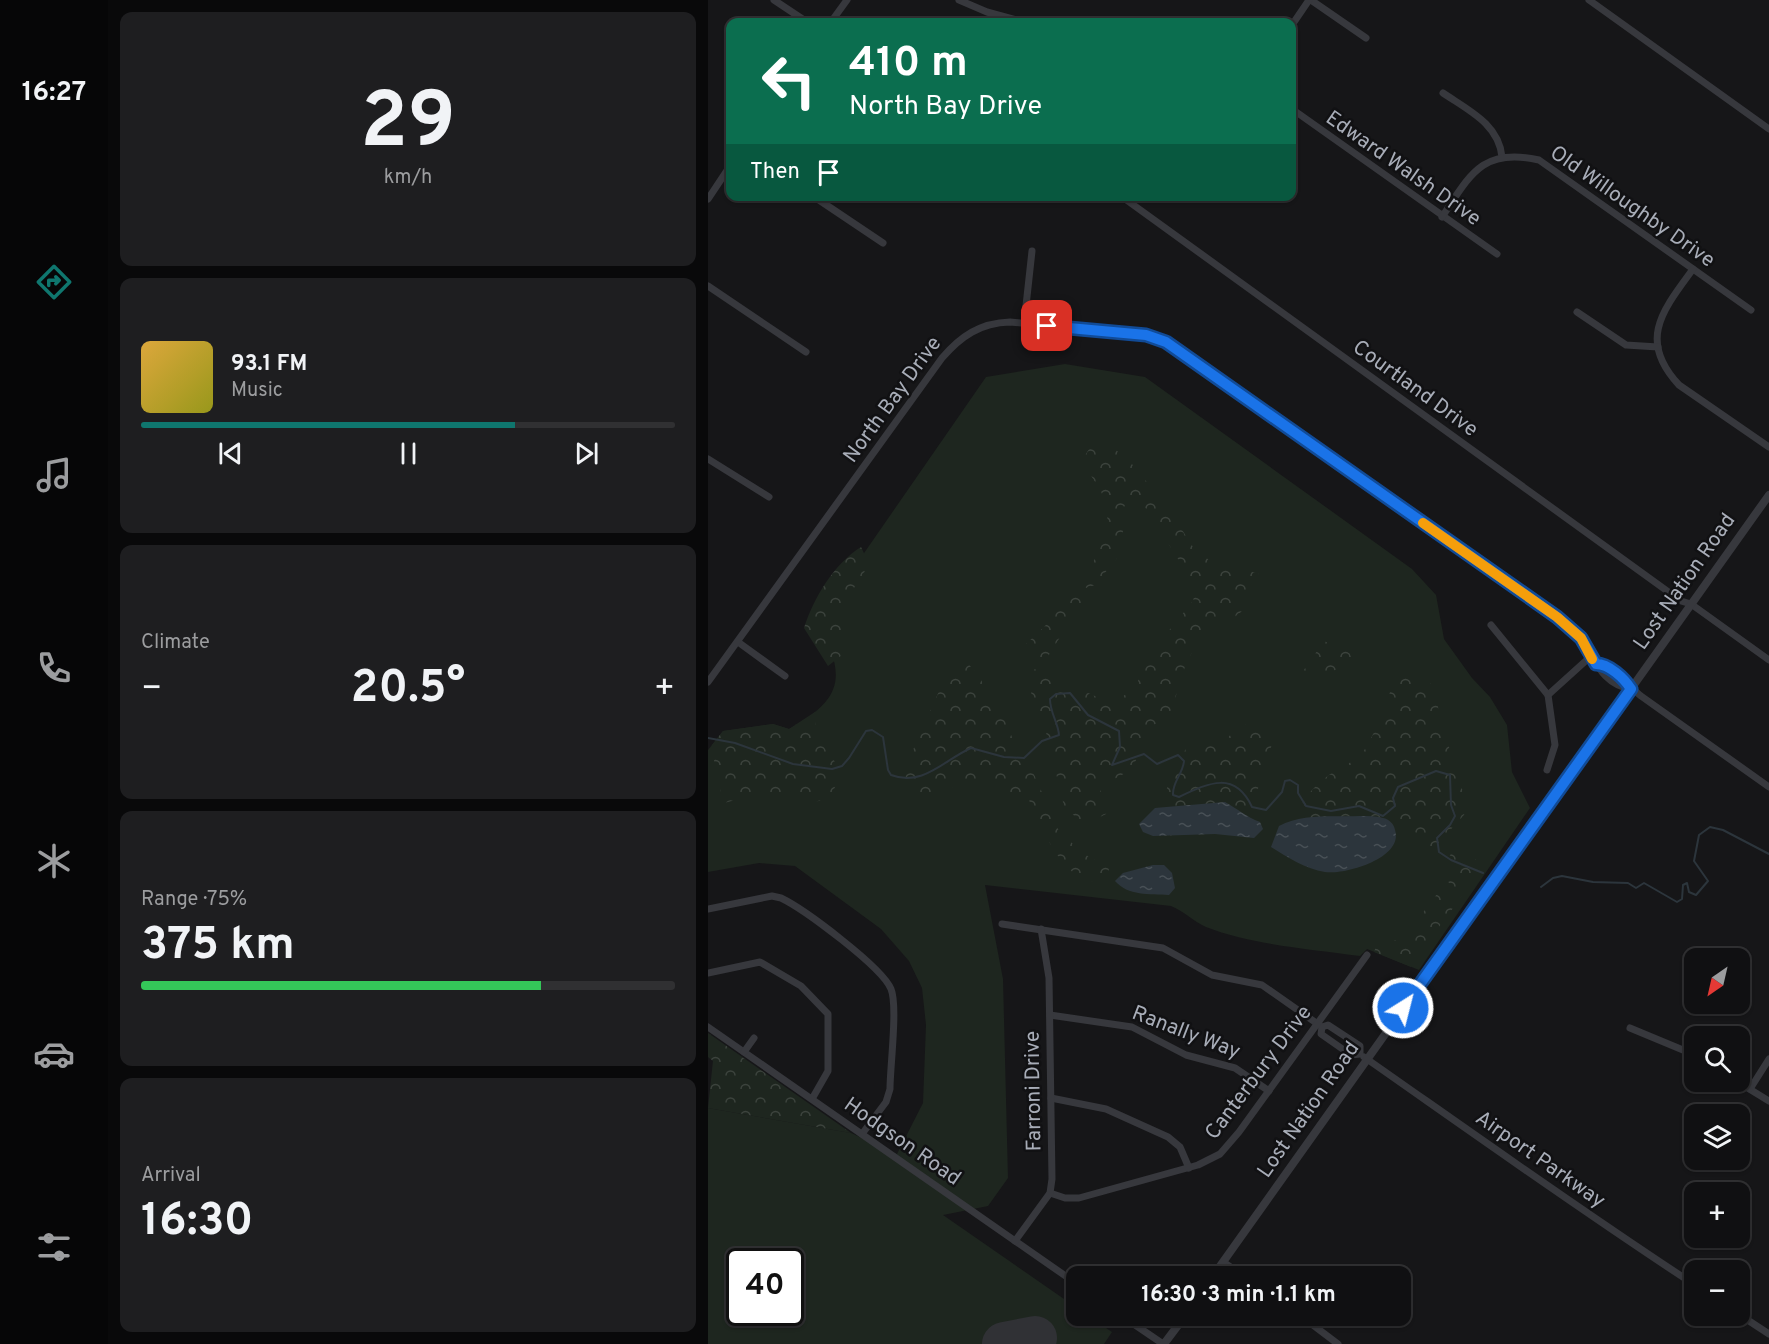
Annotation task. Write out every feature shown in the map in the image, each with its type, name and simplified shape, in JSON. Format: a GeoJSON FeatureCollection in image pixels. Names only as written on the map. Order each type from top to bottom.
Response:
{"type":"FeatureCollection","features":[{"type":"Feature","properties":{"kind":"street"},"geometry":{"type":"LineString","coordinates":[[774,0],[801,18]]}},
{"type":"Feature","properties":{"kind":"street"},"geometry":{"type":"LineString","coordinates":[[834,18],[847,0]]}},
{"type":"Feature","properties":{"kind":"street"},"geometry":{"type":"LineString","coordinates":[[959,0],[987,12],[1009,18]]}},
{"type":"Feature","properties":{"kind":"street"},"geometry":{"type":"LineString","coordinates":[[1296,19],[1310,0],[1366,38]]}},
{"type":"Feature","properties":{"kind":"street"},"geometry":{"type":"LineString","coordinates":[[1589,0],[1769,129]]}},
{"type":"Feature","properties":{"kind":"street"},"geometry":{"type":"LineString","coordinates":[[1442,217],[1476,170],[1502,157],[1498,137],[1487,123],[1443,93]]}},
{"type":"Feature","properties":{"kind":"street","name":"Edward Walsh Drive"},"geometry":{"type":"LineString","coordinates":[[1296,112],[1497,254]]}},
{"type":"Feature","properties":{"kind":"street","name":"Old Willoughby Drive"},"geometry":{"type":"LineString","coordinates":[[1502,157],[1520,156],[1539,160],[1751,310]]}},
{"type":"Feature","properties":{"kind":"street"},"geometry":{"type":"LineString","coordinates":[[708,199],[726,172]]}},
{"type":"Feature","properties":{"kind":"street"},"geometry":{"type":"LineString","coordinates":[[820,201],[883,243]]}},
{"type":"Feature","properties":{"kind":"street","name":"Courtland Drive"},"geometry":{"type":"LineString","coordinates":[[1128,201],[1681,601],[1691,604],[1769,660]]}},
{"type":"Feature","properties":{"kind":"street"},"geometry":{"type":"LineString","coordinates":[[1024,324],[1032,251]]}},
{"type":"Feature","properties":{"kind":"street"},"geometry":{"type":"LineString","coordinates":[[1693,270],[1662,313],[1657,328],[1658,347],[1667,372],[1679,385],[1769,447]]}},
{"type":"Feature","properties":{"kind":"street"},"geometry":{"type":"LineString","coordinates":[[708,286],[806,352]]}},
{"type":"Feature","properties":{"kind":"street"},"geometry":{"type":"LineString","coordinates":[[1577,312],[1626,345],[1658,347]]}},
{"type":"Feature","properties":{"kind":"street","name":"North Bay Drive"},"geometry":{"type":"LineString","coordinates":[[708,682],[956,342],[970,332],[995,323],[1146,335],[1166,342],[1557,617],[1581,638],[1596,664],[1602,664],[1625,680],[1631,689],[1769,787]]}},
{"type":"Feature","properties":{"kind":"street"},"geometry":{"type":"LineString","coordinates":[[708,459],[730,470],[769,497]]}},
{"type":"Feature","properties":{"kind":"street","name":"Lost Nation Road"},"geometry":{"type":"LineString","coordinates":[[1220,1266],[1363,1056],[1631,689],[1769,495]]}},
{"type":"Feature","properties":{"kind":"street"},"geometry":{"type":"LineString","coordinates":[[1491,625],[1548,694],[1555,745],[1547,770]]}},
{"type":"Feature","properties":{"kind":"street"},"geometry":{"type":"LineString","coordinates":[[738,642],[785,676]]}},
{"type":"Feature","properties":{"kind":"street"},"geometry":{"type":"LineString","coordinates":[[1548,694],[1590,657]]}},
{"type":"Feature","properties":{"kind":"street"},"geometry":{"type":"LineString","coordinates":[[708,909],[772,896],[782,898],[846,944],[886,981],[893,996],[890,1089],[886,1102],[862,1134]]}},
{"type":"Feature","properties":{"kind":"street"},"geometry":{"type":"LineString","coordinates":[[1002,924],[1163,948],[1212,975],[1262,985],[1320,1025],[1328,1025],[1360,1046],[1363,1056],[1351,1055],[1321,1034],[1320,1025]]}},
{"type":"Feature","properties":{"kind":"street","name":"Farroni Drive"},"geometry":{"type":"LineString","coordinates":[[1041,929],[1049,978],[1052,1179],[1050,1193]]}},
{"type":"Feature","properties":{"kind":"street","name":"Canterbury Drive"},"geometry":{"type":"LineString","coordinates":[[1050,1193],[1060,1198],[1079,1198],[1189,1168],[1210,1160],[1225,1150],[1320,1025],[1366,955]]}},
{"type":"Feature","properties":{"kind":"street"},"geometry":{"type":"LineString","coordinates":[[708,973],[760,962],[801,986],[824,1007],[830,1018],[828,1071],[812,1099]]}},
{"type":"Feature","properties":{"kind":"street","name":"Ranally Way"},"geometry":{"type":"LineString","coordinates":[[1050,1014],[1132,1028],[1186,1055],[1235,1068],[1269,1091]]}},
{"type":"Feature","properties":{"kind":"street","name":"Hodgson Road"},"geometry":{"type":"LineString","coordinates":[[708,1027],[1066,1276]]}},
{"type":"Feature","properties":{"kind":"street"},"geometry":{"type":"LineString","coordinates":[[1630,1028],[1684,1050]]}},
{"type":"Feature","properties":{"kind":"street"},"geometry":{"type":"LineString","coordinates":[[744,1052],[754,1038]]}},
{"type":"Feature","properties":{"kind":"street","name":"Airport Parkway"},"geometry":{"type":"LineString","coordinates":[[1363,1056],[1577,1208],[1684,1278]]}},
{"type":"Feature","properties":{"kind":"street"},"geometry":{"type":"LineString","coordinates":[[1769,1059],[1750,1089],[1769,1101]]}},
{"type":"Feature","properties":{"kind":"street"},"geometry":{"type":"LineString","coordinates":[[1051,1098],[1106,1109],[1172,1139],[1180,1147],[1189,1168]]}},
{"type":"Feature","properties":{"kind":"street"},"geometry":{"type":"LineString","coordinates":[[1015,1241],[1050,1193]]}},
{"type":"Feature","properties":{"kind":"street"},"geometry":{"type":"LineString","coordinates":[[1223,1262],[1229,1266]]}},
{"type":"Feature","properties":{"kind":"street"},"geometry":{"type":"LineString","coordinates":[[1750,1322],[1769,1334]]}},
{"type":"Feature","properties":{"kind":"street"},"geometry":{"type":"LineString","coordinates":[[1137,1326],[1164,1344],[1178,1326]]}},
{"type":"Feature","properties":{"kind":"street"},"geometry":{"type":"LineString","coordinates":[[1314,1326],[1338,1344]]}},
{"type":"Feature","properties":{"kind":"green space"},"geometry":{"type":"Polygon","coordinates":[[[1065,364],[1145,377],[1412,569],[1436,595],[1444,639],[1472,678],[1490,697],[1507,725],[1512,772],[1530,808],[1419,970],[1367,949],[1360,956],[1282,946],[1243,938],[1206,927],[1171,906],[985,885],[1003,979],[1008,1178],[988,1206],[943,1215],[1066,1300],[1066,1326],[1103,1326],[1112,1332],[1104,1344],[708,1344],[708,1108],[851,1133],[897,1154],[923,1103],[926,1025],[922,988],[909,961],[881,929],[795,866],[759,863],[708,872],[708,750],[723,731],[773,724],[789,729],[821,707],[835,684],[836,671],[833,656],[817,621],[986,377],[1065,364]]]}},
{"type":"Feature","properties":{"kind":"green space"},"geometry":{"type":"Polygon","coordinates":[[[1103,443],[1116,450],[1134,466],[1170,511],[1193,547],[1220,569],[1243,569],[1259,574],[1243,610],[1208,634],[1196,646],[1164,723],[1155,724],[1141,733],[1136,761],[1117,778],[1098,783],[1108,813],[1084,825],[1064,806],[1044,724],[1035,708],[1027,676],[1035,669],[1097,697],[1111,701],[1122,697],[1136,687],[1145,660],[1193,601],[1195,592],[1190,578],[1149,513],[1141,502],[1131,497],[1124,507],[1122,552],[1095,585],[1086,588],[1081,580],[1101,546],[1107,518],[1106,503],[1083,462],[1090,449],[1103,443]]]}},
{"type":"Feature","properties":{"kind":"green space"},"geometry":{"type":"Polygon","coordinates":[[[861,547],[866,565],[861,579],[851,592],[844,607],[842,655],[828,666],[804,628],[813,605],[826,582],[842,562],[861,547]]]}},
{"type":"Feature","properties":{"kind":"green space"},"geometry":{"type":"Polygon","coordinates":[[[1075,590],[1083,593],[1085,597],[1047,658],[1045,667],[1032,656],[1025,645],[1045,626],[1075,590]]]}},
{"type":"Feature","properties":{"kind":"green space"},"geometry":{"type":"Polygon","coordinates":[[[1324,641],[1350,653],[1352,660],[1346,666],[1297,684],[1299,677],[1324,641]]]}},
{"type":"Feature","properties":{"kind":"green space"},"geometry":{"type":"Polygon","coordinates":[[[966,661],[981,679],[986,694],[1007,724],[1013,740],[1033,772],[1058,829],[1079,850],[1092,859],[1110,865],[1106,880],[1091,881],[1078,876],[1067,866],[1047,838],[1027,796],[1007,791],[989,779],[964,780],[945,792],[921,796],[906,790],[905,768],[940,689],[956,670],[958,662],[966,661]]]}},
{"type":"Feature","properties":{"kind":"green space"},"geometry":{"type":"Polygon","coordinates":[[[1403,665],[1428,681],[1436,690],[1439,715],[1467,805],[1464,815],[1430,852],[1421,850],[1419,836],[1413,830],[1393,824],[1384,818],[1360,816],[1295,819],[1305,799],[1320,782],[1354,760],[1365,749],[1387,703],[1394,678],[1403,665]]]}},
{"type":"Feature","properties":{"kind":"green space"},"geometry":{"type":"Polygon","coordinates":[[[815,712],[818,736],[831,757],[842,769],[833,792],[819,801],[809,802],[789,796],[755,795],[724,803],[716,774],[712,745],[723,731],[773,724],[789,729],[815,712]]]}},
{"type":"Feature","properties":{"kind":"green space"},"geometry":{"type":"Polygon","coordinates":[[[1254,719],[1273,741],[1257,792],[1245,817],[1236,808],[1164,810],[1167,788],[1187,746],[1222,741],[1254,719]]]}},
{"type":"Feature","properties":{"kind":"green space"},"geometry":{"type":"Polygon","coordinates":[[[1460,848],[1483,865],[1444,921],[1419,949],[1411,967],[1374,952],[1377,944],[1396,940],[1412,927],[1437,894],[1450,887],[1444,866],[1452,852],[1460,848]]]}},
{"type":"Feature","properties":{"kind":"green space"},"geometry":{"type":"Polygon","coordinates":[[[708,1033],[851,1133],[708,1108],[713,1061],[708,1057],[708,1033]]]}},
{"type":"Feature","properties":{"kind":"water"},"geometry":{"type":"Polygon","coordinates":[[[1225,802],[1260,822],[1263,829],[1254,838],[1215,834],[1153,836],[1143,832],[1139,824],[1155,808],[1225,802]]]}},
{"type":"Feature","properties":{"kind":"water"},"geometry":{"type":"Polygon","coordinates":[[[1318,816],[1360,816],[1385,819],[1394,828],[1395,840],[1391,849],[1371,863],[1346,871],[1325,872],[1297,862],[1271,847],[1279,826],[1288,822],[1318,816]]]}},
{"type":"Feature","properties":{"kind":"water"},"geometry":{"type":"Polygon","coordinates":[[[1153,865],[1164,865],[1172,873],[1175,888],[1169,895],[1133,892],[1115,881],[1123,873],[1153,865]]]}},
{"type":"Feature","properties":{"kind":"waterway"},"geometry":{"type":"LineString","coordinates":[[708,738],[735,743],[793,764],[832,769],[842,766],[866,731],[872,730],[883,737],[888,770],[891,775],[913,778],[933,770],[971,748],[1004,757],[1024,758],[1042,741],[1059,735],[1050,699],[1056,694],[1070,693],[1088,715],[1119,731],[1120,747],[1112,765],[1144,754],[1157,764],[1178,755],[1184,761],[1174,786],[1173,795],[1179,797],[1211,784],[1230,784],[1238,788],[1252,807],[1266,810],[1282,792],[1285,781],[1290,780],[1298,785],[1298,793],[1306,806],[1331,811],[1359,806],[1383,816],[1395,806],[1393,798],[1398,787],[1436,771],[1450,775],[1451,805],[1455,816],[1450,825],[1437,838],[1439,852],[1451,860],[1483,873]]}},
{"type":"Feature","properties":{"kind":"waterway"},"geometry":{"type":"LineString","coordinates":[[1541,887],[1553,878],[1562,876],[1593,882],[1628,883],[1636,888],[1644,883],[1677,902],[1682,899],[1683,885],[1687,883],[1689,892],[1696,895],[1708,881],[1694,861],[1699,835],[1710,827],[1723,830],[1769,854]]}},
{"type":"Feature","properties":{"kind":"taxiway"},"geometry":{"type":"LineString","coordinates":[[1031,1344],[1035,1338]]}},
{"type":"Feature","properties":{"kind":"runway"},"geometry":{"type":"LineString","coordinates":[[1004,1344],[1035,1338]]}},
{"type":"Feature","properties":{"kind":"slow traffic"},"geometry":{"type":"LineString","coordinates":[[1423,523],[1557,617],[1581,638],[1592,659]]}},
{"type":"Feature","properties":{"kind":"route"},"geometry":{"type":"LineString","coordinates":[[1047,326],[1146,335],[1166,342],[1557,617],[1581,638],[1596,664],[1602,664],[1625,680],[1631,689],[1403,1008]]}}]}
